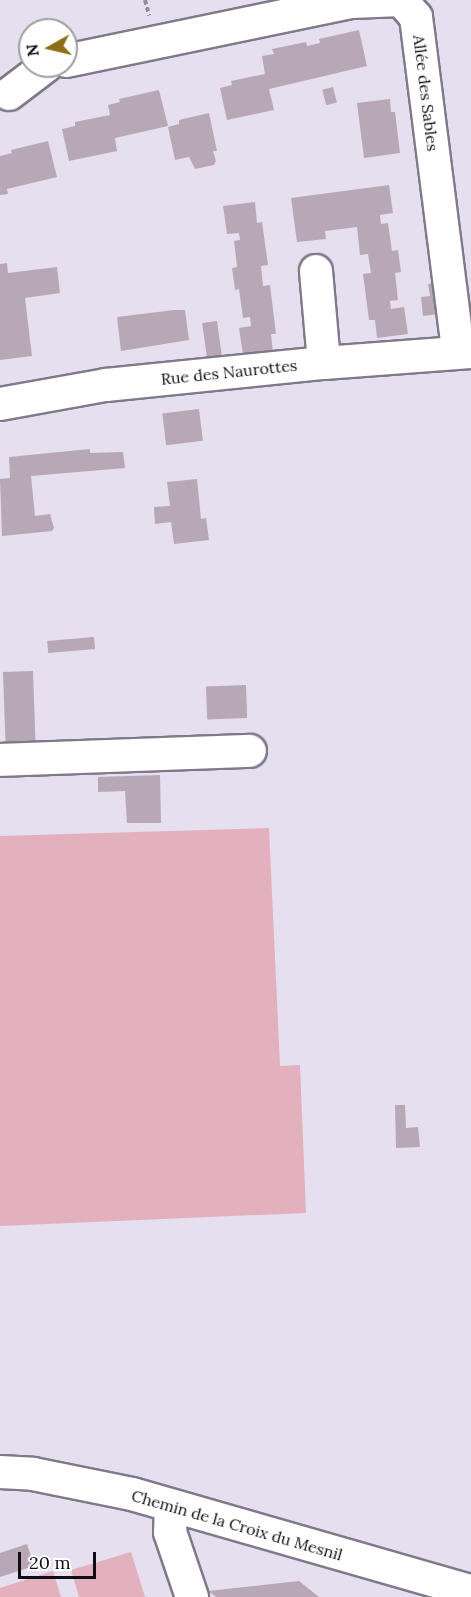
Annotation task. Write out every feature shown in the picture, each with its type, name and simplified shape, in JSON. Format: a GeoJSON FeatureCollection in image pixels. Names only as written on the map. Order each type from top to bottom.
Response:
{"type":"FeatureCollection","features":[{"type":"Feature","properties":{"kind":"street","name":"Allée des Sables"},"geometry":{"type":"LineString","coordinates":[[78,58],[352,1],[401,0],[416,17],[465,351]]}},
{"type":"Feature","properties":{"kind":"street"},"geometry":{"type":"LineString","coordinates":[[9,94],[30,78]]}},
{"type":"Feature","properties":{"kind":"street"},"geometry":{"type":"LineString","coordinates":[[316,271],[324,363]]}},
{"type":"Feature","properties":{"kind":"street","name":"Rue des Naurottes"},"geometry":{"type":"LineString","coordinates":[[0,404],[106,385],[324,363],[433,356],[465,351]]}},
{"type":"Feature","properties":{"kind":"street"},"geometry":{"type":"LineString","coordinates":[[0,760],[250,751]]}},
{"type":"Feature","properties":{"kind":"street","name":"Chemin de la Croix du Mesnil"},"geometry":{"type":"LineString","coordinates":[[0,1472],[33,1474],[80,1482],[171,1506],[424,1588],[471,1591]]}},
{"type":"Feature","properties":{"kind":"street"},"geometry":{"type":"LineString","coordinates":[[171,1506],[170,1532],[192,1597]]}},
{"type":"Feature","properties":{"kind":"shaded area"},"geometry":{"type":"Polygon","coordinates":[[[269,828],[280,1066],[300,1065],[306,1213],[0,1226],[0,836],[269,828]]]}},
{"type":"Feature","properties":{"kind":"shaded area"},"geometry":{"type":"Polygon","coordinates":[[[131,1552],[145,1597],[79,1597],[71,1570],[131,1552]]]}},
{"type":"Feature","properties":{"kind":"shaded area"},"geometry":{"type":"Polygon","coordinates":[[[53,1571],[61,1597],[0,1597],[0,1588],[53,1571]]]}},
{"type":"Feature","properties":{"kind":"building"},"geometry":{"type":"Polygon","coordinates":[[[359,30],[367,66],[269,89],[274,110],[227,120],[220,88],[232,85],[231,81],[265,74],[262,56],[274,54],[272,49],[306,42],[307,46],[320,43],[319,39],[359,30]]]}},
{"type":"Feature","properties":{"kind":"building"},"geometry":{"type":"Polygon","coordinates":[[[333,87],[337,103],[326,105],[322,90],[333,87]]]}},
{"type":"Feature","properties":{"kind":"building"},"geometry":{"type":"Polygon","coordinates":[[[159,90],[168,126],[115,138],[117,151],[69,161],[62,129],[75,126],[75,122],[110,115],[108,105],[120,102],[119,99],[159,90]]]}},
{"type":"Feature","properties":{"kind":"building"},"geometry":{"type":"Polygon","coordinates":[[[390,99],[391,112],[395,112],[400,153],[364,158],[357,103],[390,99]]]}},
{"type":"Feature","properties":{"kind":"building"},"geometry":{"type":"Polygon","coordinates":[[[209,113],[217,151],[213,151],[216,161],[214,165],[195,169],[189,157],[175,160],[168,127],[179,124],[179,120],[209,113]]]}},
{"type":"Feature","properties":{"kind":"building"},"geometry":{"type":"Polygon","coordinates":[[[48,141],[57,177],[7,189],[8,194],[0,195],[0,156],[12,153],[11,150],[48,141]]]}},
{"type":"Feature","properties":{"kind":"building"},"geometry":{"type":"Polygon","coordinates":[[[389,185],[393,213],[380,215],[381,224],[388,223],[392,251],[398,250],[401,272],[395,273],[398,300],[390,301],[391,309],[404,307],[408,334],[377,338],[375,320],[369,320],[363,274],[371,273],[368,254],[360,255],[357,227],[325,231],[326,239],[297,242],[291,198],[389,185]]]}},
{"type":"Feature","properties":{"kind":"building"},"geometry":{"type":"Polygon","coordinates":[[[255,202],[257,223],[262,222],[268,265],[261,266],[263,286],[270,285],[276,334],[271,334],[273,353],[243,355],[239,328],[251,326],[250,317],[243,318],[239,289],[235,290],[232,268],[237,267],[234,241],[240,240],[239,233],[227,234],[223,206],[255,202]]]}},
{"type":"Feature","properties":{"kind":"building"},"geometry":{"type":"Polygon","coordinates":[[[7,263],[8,273],[57,267],[60,293],[25,298],[32,356],[0,360],[0,264],[7,263]]]}},
{"type":"Feature","properties":{"kind":"building"},"geometry":{"type":"Polygon","coordinates":[[[436,283],[440,314],[423,316],[421,297],[430,296],[428,284],[436,283]]]}},
{"type":"Feature","properties":{"kind":"building"},"geometry":{"type":"Polygon","coordinates":[[[185,310],[189,340],[121,351],[117,317],[185,310]]]}},
{"type":"Feature","properties":{"kind":"building"},"geometry":{"type":"Polygon","coordinates":[[[217,321],[222,356],[207,358],[202,323],[217,321]]]}},
{"type":"Feature","properties":{"kind":"building"},"geometry":{"type":"Polygon","coordinates":[[[199,409],[203,441],[166,445],[162,414],[199,409]]]}},
{"type":"Feature","properties":{"kind":"building"},"geometry":{"type":"Polygon","coordinates":[[[90,449],[90,453],[123,452],[125,468],[31,476],[35,516],[50,514],[54,528],[52,531],[2,536],[0,479],[10,478],[9,457],[90,449]]]}},
{"type":"Feature","properties":{"kind":"building"},"geometry":{"type":"Polygon","coordinates":[[[197,479],[201,519],[206,518],[209,540],[174,544],[171,522],[155,524],[154,507],[170,506],[167,482],[197,479]]]}},
{"type":"Feature","properties":{"kind":"building"},"geometry":{"type":"Polygon","coordinates":[[[94,637],[95,649],[48,653],[47,641],[94,637]]]}},
{"type":"Feature","properties":{"kind":"building"},"geometry":{"type":"Polygon","coordinates":[[[33,671],[36,746],[6,747],[3,672],[33,671]]]}},
{"type":"Feature","properties":{"kind":"building"},"geometry":{"type":"Polygon","coordinates":[[[246,685],[247,718],[207,719],[206,686],[246,685]]]}},
{"type":"Feature","properties":{"kind":"building"},"geometry":{"type":"Polygon","coordinates":[[[160,775],[161,823],[127,823],[125,791],[98,792],[98,777],[160,775]]]}},
{"type":"Feature","properties":{"kind":"building"},"geometry":{"type":"Polygon","coordinates":[[[395,1105],[405,1105],[406,1128],[418,1127],[420,1147],[396,1148],[395,1105]]]}},
{"type":"Feature","properties":{"kind":"building"},"geometry":{"type":"Polygon","coordinates":[[[27,1544],[34,1566],[0,1577],[0,1553],[27,1544]]]}},
{"type":"Feature","properties":{"kind":"building"},"geometry":{"type":"Polygon","coordinates":[[[299,1581],[319,1597],[216,1597],[208,1591],[299,1581]]]}}]}
